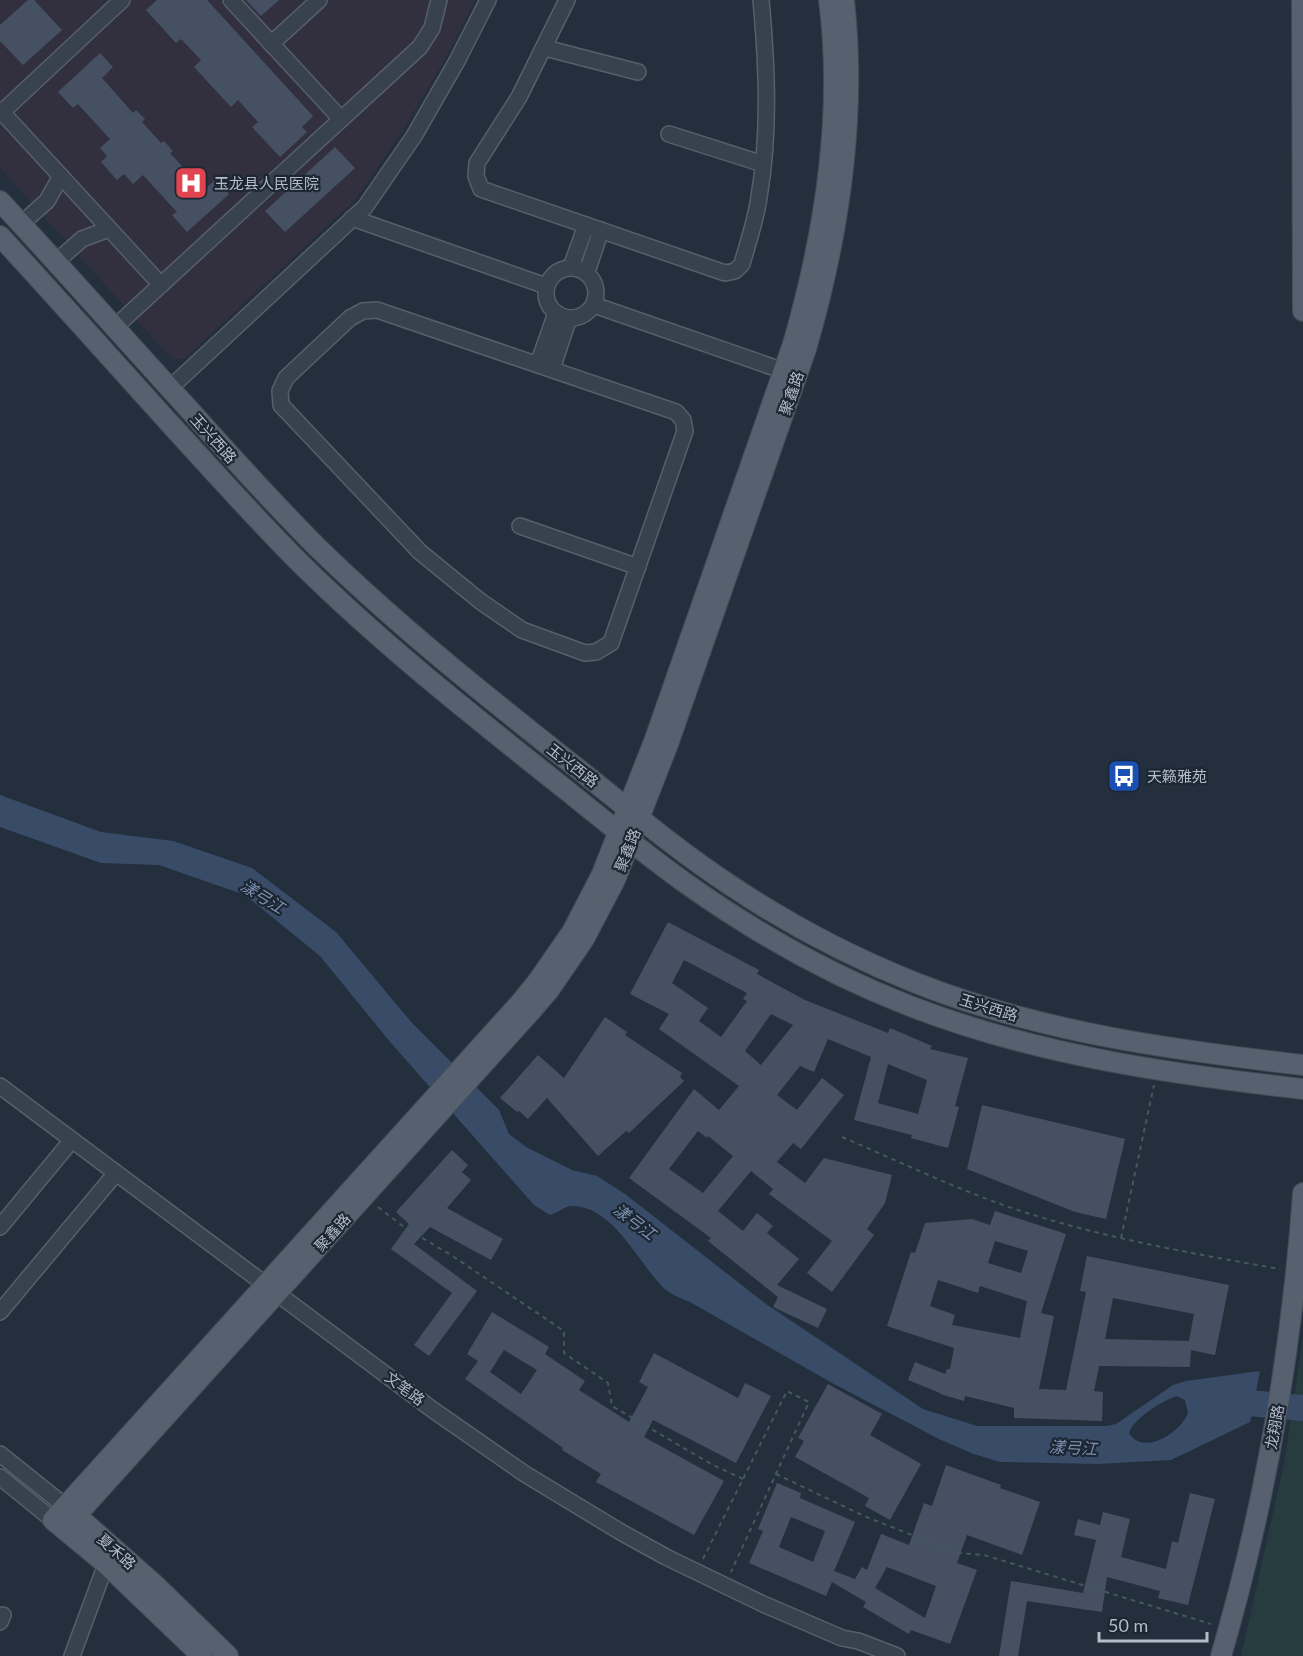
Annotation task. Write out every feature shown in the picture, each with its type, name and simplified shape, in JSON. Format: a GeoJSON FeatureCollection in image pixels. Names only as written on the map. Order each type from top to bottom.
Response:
{"type":"FeatureCollection","features":[{"type":"Feature","properties":{"kind":"main road","name":"聚鑫路"},"geometry":{"type":"LineString","coordinates":[[634,814],[676,681],[784,371],[811,277],[826,194],[833,126],[834,85],[830,0]]}},
{"type":"Feature","properties":{"kind":"main road","name":"聚鑫路"},"geometry":{"type":"LineString","coordinates":[[65,1517],[467,1072],[531,1011],[566,967],[601,910],[634,814],[689,686],[806,348],[825,280],[839,206],[847,126],[847,45],[843,0]]}},
{"type":"Feature","properties":{"kind":"main road"},"geometry":{"type":"LineString","coordinates":[[1302,0],[1303,311]]}},
{"type":"Feature","properties":{"kind":"main road","name":"玉兴西路"},"geometry":{"type":"LineString","coordinates":[[0,201],[271,500],[363,590],[461,676],[696,862],[767,909],[842,950],[919,984],[1007,1013],[1099,1036],[1196,1053],[1303,1065]]}},
{"type":"Feature","properties":{"kind":"main road","name":"玉兴西路"},"geometry":{"type":"LineString","coordinates":[[0,236],[254,516],[395,651],[625,837],[682,881],[755,929],[831,971],[871,990],[911,1007],[1000,1035],[1094,1059],[1156,1070],[1303,1089]]}},
{"type":"Feature","properties":{"kind":"main road","name":"聚鑫路"},"geometry":{"type":"LineString","coordinates":[[272,1288],[364,1196],[432,1111]]}},
{"type":"Feature","properties":{"kind":"main road","name":"龙翔路"},"geometry":{"type":"LineString","coordinates":[[1221,1656],[1255,1530],[1298,1301],[1296,1272],[1303,1193]]}},
{"type":"Feature","properties":{"kind":"main road","name":"夏禾路"},"geometry":{"type":"LineString","coordinates":[[65,1517],[106,1564],[202,1656]]}},
{"type":"Feature","properties":{"kind":"main road","name":"夏禾路"},"geometry":{"type":"LineString","coordinates":[[65,1517],[154,1584],[228,1656]]}},
{"type":"Feature","properties":{"kind":"street"},"geometry":{"type":"LineString","coordinates":[[122,0],[1,112],[161,285]]}},
{"type":"Feature","properties":{"kind":"street"},"geometry":{"type":"LineString","coordinates":[[231,0],[341,119]]}},
{"type":"Feature","properties":{"kind":"street"},"geometry":{"type":"LineString","coordinates":[[271,44],[319,0]]}},
{"type":"Feature","properties":{"kind":"street"},"geometry":{"type":"LineString","coordinates":[[115,327],[420,47],[432,28],[440,0]]}},
{"type":"Feature","properties":{"kind":"street"},"geometry":{"type":"LineString","coordinates":[[170,388],[365,207],[414,136],[457,61],[488,0]]}},
{"type":"Feature","properties":{"kind":"street"},"geometry":{"type":"LineString","coordinates":[[567,0],[519,97],[477,163],[476,176],[481,189],[725,273],[735,271],[742,264],[759,199],[766,98],[762,0]]}},
{"type":"Feature","properties":{"kind":"street"},"geometry":{"type":"LineString","coordinates":[[545,48],[638,72]]}},
{"type":"Feature","properties":{"kind":"street"},"geometry":{"type":"LineString","coordinates":[[669,134],[763,164]]}},
{"type":"Feature","properties":{"kind":"street"},"geometry":{"type":"LineString","coordinates":[[21,224],[47,201],[61,176]]}},
{"type":"Feature","properties":{"kind":"street"},"geometry":{"type":"LineString","coordinates":[[352,218],[546,286]]}},
{"type":"Feature","properties":{"kind":"street"},"geometry":{"type":"LineString","coordinates":[[571,267],[586,225]]}},
{"type":"Feature","properties":{"kind":"street"},"geometry":{"type":"LineString","coordinates":[[56,262],[82,239],[109,229]]}},
{"type":"Feature","properties":{"kind":"street"},"geometry":{"type":"LineString","coordinates":[[587,272],[602,230]]}},
{"type":"Feature","properties":{"kind":"street"},"geometry":{"type":"LineString","coordinates":[[571,267],[580,269],[592,277],[597,291],[594,305],[584,315],[562,315],[547,301],[546,286],[554,274],[560,270],[571,267]]}},
{"type":"Feature","properties":{"kind":"street"},"geometry":{"type":"LineString","coordinates":[[594,305],[784,371]]}},
{"type":"Feature","properties":{"kind":"street"},"geometry":{"type":"LineString","coordinates":[[370,310],[385,311],[545,366],[676,412],[683,420],[685,431],[611,643],[601,650],[585,653],[522,630],[480,601],[420,552],[281,405],[280,398],[280,391],[286,378],[350,318],[370,310]]}},
{"type":"Feature","properties":{"kind":"street"},"geometry":{"type":"LineString","coordinates":[[545,366],[562,315]]}},
{"type":"Feature","properties":{"kind":"street"},"geometry":{"type":"LineString","coordinates":[[520,526],[638,567]]}},
{"type":"Feature","properties":{"kind":"street","name":"文笔路"},"geometry":{"type":"LineString","coordinates":[[0,1086],[433,1410],[525,1474],[619,1531],[696,1572],[842,1638],[858,1641],[897,1656]]}},
{"type":"Feature","properties":{"kind":"street"},"geometry":{"type":"LineString","coordinates":[[0,1227],[72,1140]]}},
{"type":"Feature","properties":{"kind":"street"},"geometry":{"type":"LineString","coordinates":[[0,1312],[116,1173]]}},
{"type":"Feature","properties":{"kind":"street","name":"夏禾路"},"geometry":{"type":"LineString","coordinates":[[0,1454],[65,1517]]}},
{"type":"Feature","properties":{"kind":"street","name":"夏禾路"},"geometry":{"type":"LineString","coordinates":[[0,1477],[65,1517]]}},
{"type":"Feature","properties":{"kind":"street"},"geometry":{"type":"LineString","coordinates":[[72,1656],[106,1564]]}},
{"type":"Feature","properties":{"kind":"street","name":"文笔路"},"geometry":{"type":"LineString","coordinates":[[842,1638],[854,1649],[872,1656]]}},
{"type":"Feature","properties":{"kind":"path"},"geometry":{"type":"LineString","coordinates":[[1121,1238],[1156,1070]]}},
{"type":"Feature","properties":{"kind":"path"},"geometry":{"type":"LineString","coordinates":[[842,1137],[1024,1212],[1121,1238],[1296,1272]]}},
{"type":"Feature","properties":{"kind":"path"},"geometry":{"type":"LineString","coordinates":[[364,1196],[404,1227],[564,1331],[564,1353],[608,1383],[612,1406],[711,1464],[743,1479]]}},
{"type":"Feature","properties":{"kind":"path"},"geometry":{"type":"LineString","coordinates":[[696,1572],[787,1391],[809,1402],[725,1586]]}},
{"type":"Feature","properties":{"kind":"path"},"geometry":{"type":"LineString","coordinates":[[776,1474],[864,1516],[957,1553],[984,1555],[1228,1629]]}},
{"type":"Feature","properties":{"kind":"shaded area","name":"玉龙县人民医院"},"geometry":{"type":"Polygon","coordinates":[[[0,0],[475,0],[447,56],[403,130],[356,199],[184,359],[172,359],[0,168],[0,0]]]}},
{"type":"Feature","properties":{"kind":"green space"},"geometry":{"type":"Polygon","coordinates":[[[1303,1338],[1303,1656],[1241,1656],[1284,1464],[1303,1338]]]}},
{"type":"Feature","properties":{"kind":"water"},"geometry":{"type":"Polygon","coordinates":[[[0,795],[101,832],[173,841],[252,868],[336,932],[412,1023],[499,1110],[509,1134],[526,1147],[572,1170],[597,1176],[625,1194],[766,1304],[923,1409],[977,1426],[1107,1426],[1116,1424],[1173,1385],[1186,1381],[1260,1371],[1250,1422],[1171,1460],[1098,1464],[1000,1462],[941,1440],[834,1384],[669,1292],[659,1283],[621,1235],[598,1214],[585,1208],[571,1206],[550,1215],[534,1205],[391,1043],[320,956],[245,895],[159,865],[101,863],[0,827],[0,795]],[[1177,1396],[1157,1406],[1142,1416],[1129,1433],[1136,1440],[1144,1443],[1162,1439],[1178,1428],[1184,1420],[1188,1413],[1185,1400],[1177,1396]]]}},
{"type":"Feature","properties":{"kind":"building"},"geometry":{"type":"Polygon","coordinates":[[[28,0],[34,0],[62,30],[23,65],[0,41],[0,25],[28,0]]]}},
{"type":"Feature","properties":{"kind":"building"},"geometry":{"type":"Polygon","coordinates":[[[157,0],[207,0],[313,116],[302,127],[307,132],[280,157],[252,127],[258,122],[238,100],[231,107],[194,67],[201,60],[181,39],[176,43],[146,10],[157,0]]]}},
{"type":"Feature","properties":{"kind":"building"},"geometry":{"type":"Polygon","coordinates":[[[246,0],[279,0],[261,16],[246,0]]]}},
{"type":"Feature","properties":{"kind":"building"},"geometry":{"type":"Polygon","coordinates":[[[100,53],[113,67],[102,78],[133,113],[136,110],[145,119],[142,122],[161,143],[164,141],[173,151],[170,153],[204,190],[216,179],[229,194],[187,232],[172,215],[177,212],[143,175],[133,184],[124,174],[117,180],[101,162],[107,156],[100,148],[110,139],[78,104],[73,108],[58,92],[100,53]]]}},
{"type":"Feature","properties":{"kind":"building"},"geometry":{"type":"Polygon","coordinates":[[[335,147],[355,168],[285,232],[265,211],[335,147]]]}},
{"type":"Feature","properties":{"kind":"building"},"geometry":{"type":"Polygon","coordinates":[[[668,922],[759,970],[757,974],[805,1000],[888,1033],[890,1028],[932,1046],[930,1049],[968,1058],[955,1106],[959,1107],[948,1148],[911,1138],[912,1135],[854,1120],[871,1057],[828,1039],[814,1072],[800,1066],[777,1095],[797,1110],[822,1078],[844,1095],[801,1149],[793,1143],[777,1162],[805,1183],[824,1158],[892,1175],[885,1203],[867,1229],[874,1235],[832,1292],[807,1273],[832,1241],[769,1194],[773,1189],[751,1171],[718,1211],[743,1231],[757,1213],[773,1226],[767,1233],[799,1259],[777,1285],[827,1309],[818,1328],[773,1307],[778,1297],[708,1241],[711,1238],[629,1178],[694,1089],[719,1110],[739,1086],[659,1029],[669,1014],[630,994],[668,922]],[[684,960],[672,983],[708,1008],[699,1021],[721,1037],[747,1001],[743,999],[747,993],[684,960]],[[771,1014],[745,1051],[761,1065],[793,1025],[771,1014]],[[888,1064],[878,1103],[918,1114],[927,1080],[888,1064]],[[698,1131],[669,1169],[703,1193],[733,1156],[698,1131]]]}},
{"type":"Feature","properties":{"kind":"building"},"geometry":{"type":"Polygon","coordinates":[[[605,1017],[627,1032],[625,1035],[682,1073],[680,1077],[684,1081],[629,1133],[626,1131],[598,1156],[547,1098],[528,1119],[500,1098],[538,1055],[564,1078],[605,1017]]]}},
{"type":"Feature","properties":{"kind":"building"},"geometry":{"type":"Polygon","coordinates":[[[982,1105],[1125,1139],[1106,1219],[1075,1212],[967,1169],[982,1105]]]}},
{"type":"Feature","properties":{"kind":"building"},"geometry":{"type":"Polygon","coordinates":[[[452,1150],[468,1165],[462,1172],[471,1180],[447,1208],[503,1239],[491,1260],[430,1227],[414,1244],[477,1291],[429,1356],[414,1345],[452,1293],[391,1249],[409,1224],[396,1212],[452,1150]]]}},
{"type":"Feature","properties":{"kind":"building"},"geometry":{"type":"Polygon","coordinates":[[[995,1211],[1066,1234],[1041,1313],[1054,1316],[1039,1389],[1066,1390],[1086,1292],[1080,1291],[1087,1256],[1229,1285],[1215,1355],[1191,1350],[1190,1367],[1099,1366],[1094,1391],[1103,1392],[1102,1421],[1014,1418],[1014,1408],[965,1396],[964,1401],[940,1394],[908,1380],[915,1362],[945,1374],[947,1369],[950,1369],[954,1348],[887,1326],[911,1252],[915,1253],[925,1223],[972,1219],[990,1225],[995,1211]],[[995,1241],[988,1263],[1021,1273],[1028,1251],[995,1241]],[[938,1280],[930,1306],[955,1315],[952,1325],[1020,1338],[1027,1301],[980,1286],[978,1293],[938,1280]],[[1113,1298],[1105,1339],[1189,1341],[1194,1314],[1113,1298]]]}},
{"type":"Feature","properties":{"kind":"building"},"geometry":{"type":"Polygon","coordinates":[[[492,1312],[549,1347],[545,1354],[585,1381],[579,1390],[629,1422],[648,1387],[639,1382],[654,1353],[738,1398],[745,1383],[771,1396],[736,1463],[653,1420],[644,1437],[724,1481],[694,1535],[596,1482],[601,1474],[562,1450],[563,1448],[465,1379],[478,1361],[467,1354],[492,1312]],[[504,1350],[490,1372],[521,1394],[537,1370],[504,1350]]]}},
{"type":"Feature","properties":{"kind":"building"},"geometry":{"type":"Polygon","coordinates":[[[828,1384],[882,1414],[870,1435],[921,1464],[890,1520],[865,1506],[869,1498],[795,1457],[804,1441],[798,1438],[828,1384]]]}},
{"type":"Feature","properties":{"kind":"building"},"geometry":{"type":"Polygon","coordinates":[[[946,1465],[1040,1502],[1022,1555],[967,1535],[957,1563],[977,1570],[950,1644],[911,1630],[909,1634],[863,1607],[866,1602],[832,1582],[826,1596],[749,1563],[763,1531],[758,1529],[777,1483],[801,1493],[800,1498],[855,1522],[834,1571],[855,1579],[862,1567],[867,1570],[881,1534],[909,1545],[924,1503],[932,1506],[946,1465]],[[791,1517],[779,1547],[813,1562],[825,1531],[791,1517]],[[887,1567],[875,1588],[925,1618],[936,1586],[887,1567]]]}},
{"type":"Feature","properties":{"kind":"building"},"geometry":{"type":"Polygon","coordinates":[[[1190,1493],[1215,1499],[1188,1605],[1158,1598],[1160,1591],[1107,1577],[1102,1612],[1027,1601],[1018,1656],[999,1656],[1011,1581],[1083,1593],[1096,1540],[1074,1535],[1078,1519],[1100,1525],[1103,1512],[1130,1519],[1121,1557],[1166,1569],[1172,1541],[1178,1543],[1190,1493]]]}},
{"type":"Feature","properties":{"kind":"waterway","name":"漾弓江"},"geometry":{"type":"LineString","coordinates":[[1222,1418],[1249,1403],[1303,1408]]}},
{"type":"Feature","properties":{"kind":"place","name":"玉龙县人民医院"},"geometry":{"type":"Point","coordinates":[191,183]}},
{"type":"Feature","properties":{"kind":"place","name":"天籁雅苑"},"geometry":{"type":"Point","coordinates":[1124,776]}}]}
